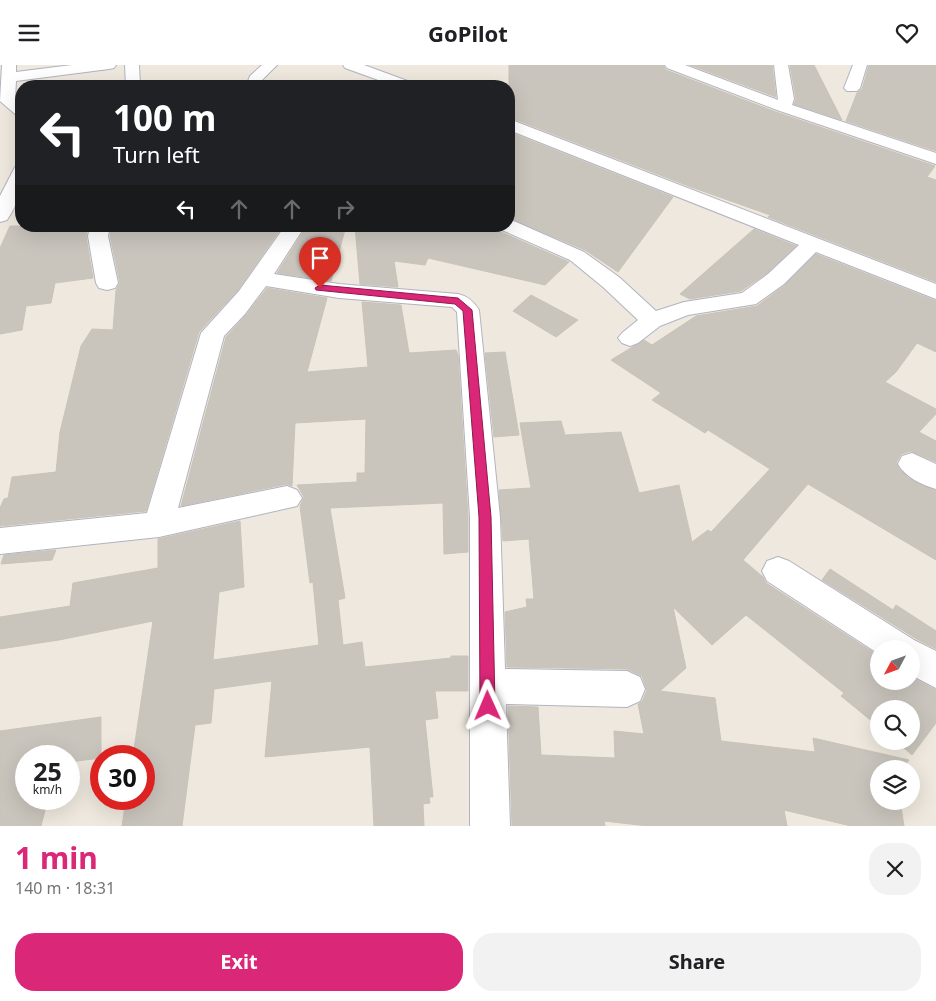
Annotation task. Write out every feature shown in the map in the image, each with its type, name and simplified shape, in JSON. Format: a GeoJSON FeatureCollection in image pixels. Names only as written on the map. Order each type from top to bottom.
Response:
{"type":"FeatureCollection","features":[{"type":"Feature","properties":{"kind":"street"},"geometry":{"type":"LineString","coordinates":[[15,106],[7,100],[9,71],[109,65]]}},
{"type":"Feature","properties":{"kind":"street"},"geometry":{"type":"LineString","coordinates":[[132,65],[133,80]]}},
{"type":"Feature","properties":{"kind":"street"},"geometry":{"type":"LineString","coordinates":[[255,80],[270,65]]}},
{"type":"Feature","properties":{"kind":"street"},"geometry":{"type":"LineString","coordinates":[[350,65],[391,80]]}},
{"type":"Feature","properties":{"kind":"street"},"geometry":{"type":"LineString","coordinates":[[672,65],[784,107],[936,159]]}},
{"type":"Feature","properties":{"kind":"street"},"geometry":{"type":"LineString","coordinates":[[781,65],[786,99],[784,107]]}},
{"type":"Feature","properties":{"kind":"street"},"geometry":{"type":"LineString","coordinates":[[852,88],[860,65]]}},
{"type":"Feature","properties":{"kind":"street"},"geometry":{"type":"LineString","coordinates":[[515,126],[936,291]]}},
{"type":"Feature","properties":{"kind":"street"},"geometry":{"type":"LineString","coordinates":[[0,216],[15,184]]}},
{"type":"Feature","properties":{"kind":"street"},"geometry":{"type":"LineString","coordinates":[[515,229],[577,256],[611,282],[652,321]]}},
{"type":"Feature","properties":{"kind":"street"},"geometry":{"type":"LineString","coordinates":[[99,232],[107,283]]}},
{"type":"Feature","properties":{"kind":"street"},"geometry":{"type":"LineString","coordinates":[[159,524],[213,333],[234,314],[262,279],[291,232]]}},
{"type":"Feature","properties":{"kind":"street"},"geometry":{"type":"LineString","coordinates":[[630,338],[652,321],[684,309],[748,299],[776,279],[814,243]]}},
{"type":"Feature","properties":{"kind":"street"},"geometry":{"type":"LineString","coordinates":[[262,279],[339,291],[458,301],[468,310],[485,517],[490,826]]}},
{"type":"Feature","properties":{"kind":"street"},"geometry":{"type":"LineString","coordinates":[[912,465],[936,478]]}},
{"type":"Feature","properties":{"kind":"street"},"geometry":{"type":"LineString","coordinates":[[0,541],[159,524],[287,498]]}},
{"type":"Feature","properties":{"kind":"street"},"geometry":{"type":"LineString","coordinates":[[778,571],[887,640]]}},
{"type":"Feature","properties":{"kind":"street"},"geometry":{"type":"LineString","coordinates":[[920,661],[936,671]]}},
{"type":"Feature","properties":{"kind":"street"},"geometry":{"type":"LineString","coordinates":[[488,686],[627,689]]}},
{"type":"Feature","properties":{"kind":"building"},"geometry":{"type":"Polygon","coordinates":[[[509,65],[663,65],[666,70],[776,112],[935,166],[927,177],[936,180],[936,282],[768,217],[770,215],[691,187],[515,119],[515,80],[509,80],[509,65]]]}},
{"type":"Feature","properties":{"kind":"building"},"geometry":{"type":"Polygon","coordinates":[[[690,65],[772,65],[776,97],[690,65]]]}},
{"type":"Feature","properties":{"kind":"building"},"geometry":{"type":"Polygon","coordinates":[[[790,65],[814,65],[842,120],[794,104],[796,99],[790,65]]]}},
{"type":"Feature","properties":{"kind":"building"},"geometry":{"type":"Polygon","coordinates":[[[869,65],[936,65],[936,151],[846,121],[857,93],[862,89],[869,65]]]}},
{"type":"Feature","properties":{"kind":"building"},"geometry":{"type":"Polygon","coordinates":[[[515,134],[673,197],[618,272],[585,250],[515,221],[515,134]]]}},
{"type":"Feature","properties":{"kind":"building"},"geometry":{"type":"Polygon","coordinates":[[[10,226],[15,226],[15,232],[86,232],[93,278],[55,283],[51,303],[26,306],[22,330],[0,334],[0,248],[10,226]]]}},
{"type":"Feature","properties":{"kind":"building"},"geometry":{"type":"Polygon","coordinates":[[[754,229],[796,246],[767,273],[741,291],[690,299],[680,294],[754,229]]]}},
{"type":"Feature","properties":{"kind":"building"},"geometry":{"type":"Polygon","coordinates":[[[111,232],[279,232],[238,290],[199,332],[146,511],[0,526],[0,508],[4,499],[8,498],[12,477],[56,472],[60,432],[81,346],[92,329],[113,330],[116,290],[120,283],[110,236],[111,232]]]}},
{"type":"Feature","properties":{"kind":"building"},"geometry":{"type":"Polygon","coordinates":[[[303,232],[344,232],[331,281],[277,273],[303,232]]]}},
{"type":"Feature","properties":{"kind":"building"},"geometry":{"type":"Polygon","coordinates":[[[356,232],[501,232],[569,262],[545,285],[428,258],[425,265],[394,261],[398,287],[360,284],[356,232]]]}},
{"type":"Feature","properties":{"kind":"building"},"geometry":{"type":"Polygon","coordinates":[[[816,254],[936,301],[936,352],[917,343],[896,372],[885,382],[936,409],[936,414],[919,432],[936,441],[936,462],[911,451],[901,454],[896,463],[908,478],[936,491],[936,560],[808,484],[743,560],[763,577],[766,583],[870,650],[870,690],[920,690],[920,682],[936,690],[936,723],[920,744],[920,700],[870,700],[870,720],[841,696],[844,693],[746,615],[712,645],[673,607],[686,668],[660,691],[715,698],[721,741],[815,752],[813,738],[909,760],[870,760],[870,810],[901,810],[904,826],[851,826],[784,810],[787,826],[648,826],[604,821],[605,826],[512,826],[508,706],[538,707],[541,755],[615,758],[614,731],[644,734],[638,704],[642,702],[647,690],[642,676],[627,669],[507,667],[505,612],[527,607],[526,599],[534,599],[529,539],[503,541],[499,490],[531,488],[520,423],[561,421],[565,435],[621,432],[639,493],[679,485],[692,542],[708,530],[711,532],[770,469],[708,430],[705,433],[652,400],[661,393],[611,360],[644,340],[652,345],[696,316],[757,306],[785,285],[816,254]]]}},
{"type":"Feature","properties":{"kind":"building"},"geometry":{"type":"Polygon","coordinates":[[[267,288],[327,298],[307,372],[368,367],[362,302],[401,305],[409,353],[456,350],[458,355],[468,517],[468,552],[444,554],[443,503],[330,508],[345,598],[338,600],[343,645],[362,642],[365,667],[451,658],[451,656],[468,656],[468,691],[435,691],[438,718],[425,720],[433,797],[429,797],[430,803],[423,804],[424,826],[374,826],[370,747],[265,757],[272,681],[214,689],[211,723],[195,725],[182,826],[122,826],[124,810],[155,810],[155,745],[135,745],[153,621],[59,640],[0,649],[0,617],[70,606],[73,583],[158,568],[158,539],[240,521],[244,587],[219,592],[213,660],[319,645],[313,582],[310,583],[300,506],[304,497],[297,485],[357,482],[357,473],[365,473],[366,419],[295,423],[292,486],[287,484],[181,506],[226,337],[267,288]]]}},
{"type":"Feature","properties":{"kind":"building"},"geometry":{"type":"Polygon","coordinates":[[[531,295],[578,320],[556,337],[513,311],[531,295]]]}},
{"type":"Feature","properties":{"kind":"building"},"geometry":{"type":"Polygon","coordinates":[[[505,352],[519,435],[494,437],[485,353],[505,352]]]}},
{"type":"Feature","properties":{"kind":"building"},"geometry":{"type":"Polygon","coordinates":[[[56,550],[52,560],[1,564],[4,555],[56,550]]]}},
{"type":"Feature","properties":{"kind":"building"},"geometry":{"type":"Polygon","coordinates":[[[830,569],[893,610],[896,605],[936,631],[936,649],[915,638],[822,580],[830,569]]]}},
{"type":"Feature","properties":{"kind":"building"},"geometry":{"type":"Polygon","coordinates":[[[101,717],[101,745],[90,745],[90,759],[80,761],[80,745],[15,745],[15,810],[45,810],[41,826],[0,826],[0,731],[101,717]]]}},
{"type":"Feature","properties":{"kind":"building"},"geometry":{"type":"Polygon","coordinates":[[[906,750],[916,750],[912,755],[906,750]]]}},
{"type":"Feature","properties":{"kind":"route"},"geometry":{"type":"LineString","coordinates":[[320,288],[458,301],[468,310],[485,517],[488,706]]}}]}
